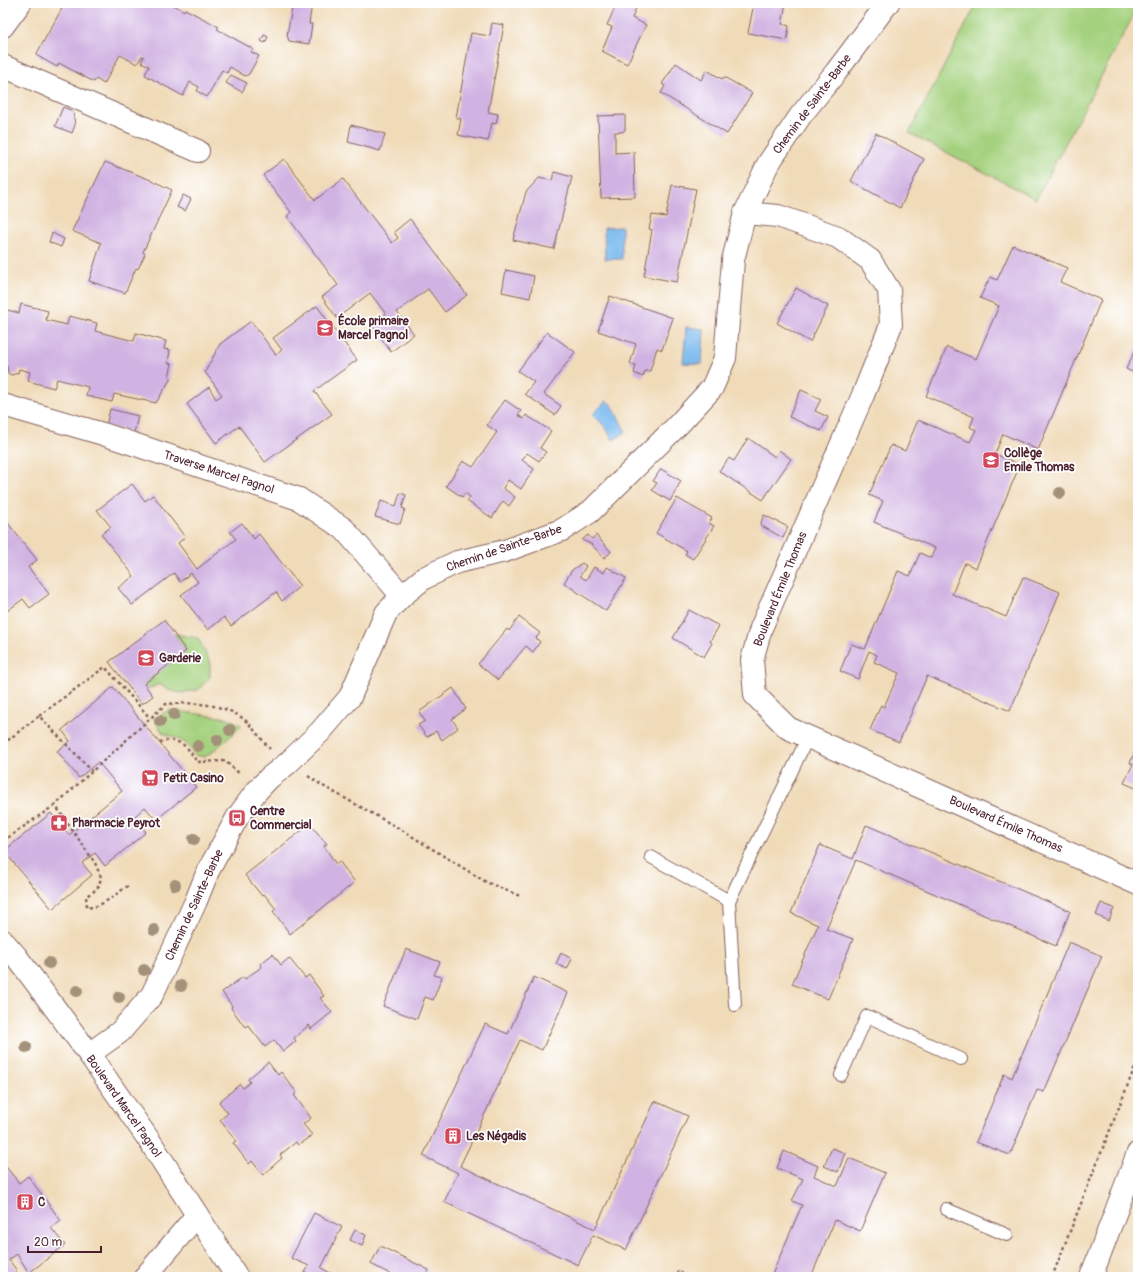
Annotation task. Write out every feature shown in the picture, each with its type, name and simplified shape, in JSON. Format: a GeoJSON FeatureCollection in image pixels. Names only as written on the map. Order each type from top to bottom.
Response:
{"type":"FeatureCollection","features":[{"type":"Feature","properties":{"kind":"street"},"geometry":{"type":"LineString","coordinates":[[3,26],[20,3]]}},
{"type":"Feature","properties":{"kind":"street","name":"Chemin de Sainte-Barbe"},"geometry":{"type":"LineString","coordinates":[[89,1054],[120,1032],[152,995],[196,901],[208,871],[237,818],[255,793],[269,778],[288,763],[320,732],[350,697],[386,613],[402,596],[424,578],[457,562],[505,551],[562,530],[590,512],[677,426],[712,388],[725,358],[733,260],[745,213],[768,164],[801,115],[836,72],[888,3]]}},
{"type":"Feature","properties":{"kind":"street"},"geometry":{"type":"LineString","coordinates":[[3,66],[198,151]]}},
{"type":"Feature","properties":{"kind":"street","name":"Boulevard Émile Thomas"},"geometry":{"type":"LineString","coordinates":[[745,213],[778,216],[838,237],[870,260],[889,290],[891,325],[863,395],[761,628],[752,660],[755,695],[788,728],[1138,884]]}},
{"type":"Feature","properties":{"kind":"street","name":"Traverse Marcel Pagnol"},"geometry":{"type":"LineString","coordinates":[[3,405],[103,434],[299,499],[344,529],[402,596]]}},
{"type":"Feature","properties":{"kind":"street","name":"Boulevard Marcel Pagnol"},"geometry":{"type":"LineString","coordinates":[[3,940],[89,1054],[149,1140],[238,1277]]}},
{"type":"Feature","properties":{"kind":"street"},"geometry":{"type":"LineString","coordinates":[[1091,1277],[1138,1153]]}},
{"type":"Feature","properties":{"kind":"street"},"geometry":{"type":"LineString","coordinates":[[145,1277],[197,1215]]}},
{"type":"Feature","properties":{"kind":"lane"},"geometry":{"type":"LineString","coordinates":[[734,1005],[729,902],[808,737]]}},
{"type":"Feature","properties":{"kind":"lane"},"geometry":{"type":"LineString","coordinates":[[651,857],[729,902]]}},
{"type":"Feature","properties":{"kind":"lane"},"geometry":{"type":"LineString","coordinates":[[841,1075],[867,1016],[961,1060]]}},
{"type":"Feature","properties":{"kind":"lane"},"geometry":{"type":"LineString","coordinates":[[946,1210],[1007,1235]]}},
{"type":"Feature","properties":{"kind":"path"},"geometry":{"type":"LineString","coordinates":[[3,744],[105,666],[150,718]]}},
{"type":"Feature","properties":{"kind":"path"},"geometry":{"type":"LineString","coordinates":[[39,716],[92,771]]}},
{"type":"Feature","properties":{"kind":"path"},"geometry":{"type":"LineString","coordinates":[[160,743],[162,741],[177,740],[188,749],[197,762],[225,761],[238,772],[255,793]]}},
{"type":"Feature","properties":{"kind":"path"},"geometry":{"type":"LineString","coordinates":[[3,841],[55,805]]}},
{"type":"Feature","properties":{"kind":"path"},"geometry":{"type":"LineString","coordinates":[[486,882],[520,896]]}},
{"type":"Feature","properties":{"kind":"path"},"geometry":{"type":"LineString","coordinates":[[1052,1277],[1138,1059]]}},
{"type":"Feature","properties":{"kind":"green space"},"geometry":{"type":"Polygon","coordinates":[[[977,3],[1138,3],[1138,7],[1036,199],[909,133],[977,3]]]}},
{"type":"Feature","properties":{"kind":"green space"},"geometry":{"type":"Polygon","coordinates":[[[174,634],[198,638],[210,662],[210,677],[198,690],[180,693],[168,690],[159,684],[148,690],[144,684],[186,651],[174,634]]]}},
{"type":"Feature","properties":{"kind":"green space"},"geometry":{"type":"Polygon","coordinates":[[[169,710],[228,718],[242,726],[211,753],[204,757],[195,755],[187,744],[177,738],[163,733],[154,719],[169,710]]]}},
{"type":"Feature","properties":{"kind":"water"},"geometry":{"type":"Polygon","coordinates":[[[622,227],[622,259],[605,259],[604,228],[622,227]]]}},
{"type":"Feature","properties":{"kind":"water"},"geometry":{"type":"Polygon","coordinates":[[[686,327],[704,329],[702,364],[683,363],[686,327]]]}},
{"type":"Feature","properties":{"kind":"water"},"geometry":{"type":"Polygon","coordinates":[[[606,401],[612,405],[626,432],[613,440],[596,417],[592,415],[606,401]]]}},
{"type":"Feature","properties":{"kind":"building"},"geometry":{"type":"Polygon","coordinates":[[[65,3],[74,6],[75,3],[170,3],[184,11],[185,9],[219,27],[217,29],[253,49],[251,52],[259,56],[249,74],[245,76],[230,67],[227,73],[222,70],[207,97],[197,91],[199,87],[190,82],[183,96],[145,75],[149,66],[141,62],[144,57],[142,56],[137,64],[120,55],[104,84],[96,79],[94,82],[59,63],[57,67],[36,55],[65,3]]]}},
{"type":"Feature","properties":{"kind":"building"},"geometry":{"type":"Polygon","coordinates":[[[293,3],[312,3],[309,24],[312,24],[309,44],[289,41],[287,35],[293,3]]]}},
{"type":"Feature","properties":{"kind":"building"},"geometry":{"type":"Polygon","coordinates":[[[617,3],[626,3],[636,8],[632,18],[646,25],[627,64],[602,51],[612,27],[607,25],[617,3]]]}},
{"type":"Feature","properties":{"kind":"building"},"geometry":{"type":"Polygon","coordinates":[[[754,3],[786,3],[782,24],[789,26],[787,40],[748,33],[754,3]]]}},
{"type":"Feature","properties":{"kind":"building"},"geometry":{"type":"Polygon","coordinates":[[[492,23],[504,25],[488,112],[498,114],[496,124],[492,123],[488,141],[458,135],[461,119],[456,118],[471,33],[490,36],[492,23]]]}},
{"type":"Feature","properties":{"kind":"building"},"geometry":{"type":"Polygon","coordinates":[[[264,35],[268,37],[265,43],[261,41],[264,35]]]}},
{"type":"Feature","properties":{"kind":"building"},"geometry":{"type":"Polygon","coordinates":[[[676,63],[701,80],[707,70],[722,79],[724,77],[752,93],[727,134],[661,93],[665,86],[662,84],[676,63]]]}},
{"type":"Feature","properties":{"kind":"building"},"geometry":{"type":"Polygon","coordinates":[[[231,75],[247,83],[242,92],[226,83],[231,75]]]}},
{"type":"Feature","properties":{"kind":"building"},"geometry":{"type":"Polygon","coordinates":[[[63,107],[73,111],[75,125],[72,133],[55,126],[63,107]]]}},
{"type":"Feature","properties":{"kind":"building"},"geometry":{"type":"Polygon","coordinates":[[[625,115],[625,130],[622,132],[615,132],[615,153],[634,152],[635,197],[601,198],[598,116],[625,115]]]}},
{"type":"Feature","properties":{"kind":"building"},"geometry":{"type":"Polygon","coordinates":[[[351,125],[385,134],[380,151],[348,142],[351,125]]]}},
{"type":"Feature","properties":{"kind":"building"},"geometry":{"type":"Polygon","coordinates":[[[876,133],[924,159],[900,208],[851,181],[876,133]]]}},
{"type":"Feature","properties":{"kind":"building"},"geometry":{"type":"Polygon","coordinates":[[[284,159],[315,200],[343,179],[392,243],[398,238],[394,232],[410,219],[467,295],[445,312],[428,289],[397,312],[414,334],[391,352],[372,325],[386,314],[370,293],[337,318],[322,297],[338,285],[287,216],[291,212],[263,175],[284,159]]]}},
{"type":"Feature","properties":{"kind":"building"},"geometry":{"type":"Polygon","coordinates":[[[105,162],[172,190],[143,252],[145,254],[138,269],[136,268],[125,293],[89,281],[101,243],[72,231],[105,162]]]}},
{"type":"Feature","properties":{"kind":"building"},"geometry":{"type":"Polygon","coordinates":[[[554,172],[572,177],[554,249],[513,240],[526,192],[539,178],[552,181],[554,172]]]}},
{"type":"Feature","properties":{"kind":"building"},"geometry":{"type":"Polygon","coordinates":[[[672,185],[696,189],[677,282],[644,276],[652,230],[649,229],[652,215],[666,217],[672,185]]]}},
{"type":"Feature","properties":{"kind":"building"},"geometry":{"type":"Polygon","coordinates":[[[183,195],[191,199],[185,211],[177,207],[183,195]]]}},
{"type":"Feature","properties":{"kind":"building"},"geometry":{"type":"Polygon","coordinates":[[[52,233],[64,239],[61,247],[49,242],[52,233]]]}},
{"type":"Feature","properties":{"kind":"building"},"geometry":{"type":"Polygon","coordinates":[[[1013,245],[1067,268],[1060,282],[1101,300],[1038,450],[1003,434],[995,454],[1020,465],[976,568],[965,563],[952,594],[1006,617],[1023,577],[1060,592],[1010,711],[927,676],[899,742],[870,730],[881,705],[884,707],[899,673],[874,662],[877,655],[869,651],[858,679],[840,671],[851,644],[865,649],[898,571],[910,576],[920,553],[931,558],[935,548],[874,522],[883,501],[869,495],[891,445],[905,451],[918,420],[970,442],[976,430],[970,427],[974,417],[926,396],[947,347],[976,359],[999,306],[980,298],[990,277],[997,280],[1013,245]]]}},
{"type":"Feature","properties":{"kind":"building"},"geometry":{"type":"Polygon","coordinates":[[[506,270],[534,276],[530,298],[502,292],[506,270]]]}},
{"type":"Feature","properties":{"kind":"building"},"geometry":{"type":"Polygon","coordinates":[[[796,288],[828,306],[810,342],[777,323],[796,288]]]}},
{"type":"Feature","properties":{"kind":"building"},"geometry":{"type":"Polygon","coordinates":[[[610,296],[673,318],[662,350],[657,348],[650,371],[645,371],[643,377],[634,373],[636,365],[630,364],[636,344],[598,331],[610,296]]]}},
{"type":"Feature","properties":{"kind":"building"},"geometry":{"type":"Polygon","coordinates":[[[21,304],[48,311],[46,320],[67,325],[69,316],[97,323],[95,331],[134,341],[136,333],[166,341],[164,349],[170,350],[168,363],[172,364],[169,377],[171,378],[156,403],[114,394],[112,402],[86,396],[88,387],[57,379],[54,388],[28,381],[30,372],[19,369],[18,373],[11,375],[8,373],[7,366],[3,365],[3,309],[19,313],[21,304]]]}},
{"type":"Feature","properties":{"kind":"building"},"geometry":{"type":"Polygon","coordinates":[[[317,306],[357,360],[314,391],[332,414],[265,462],[239,426],[216,443],[187,404],[209,387],[216,399],[222,395],[205,372],[220,344],[251,321],[276,355],[282,350],[273,338],[317,306]]]}},
{"type":"Feature","properties":{"kind":"building"},"geometry":{"type":"Polygon","coordinates":[[[547,332],[575,352],[544,394],[561,406],[555,415],[525,394],[534,382],[518,371],[547,332]]]}},
{"type":"Feature","properties":{"kind":"building"},"geometry":{"type":"Polygon","coordinates":[[[1138,345],[1138,375],[1126,369],[1138,345]]]}},
{"type":"Feature","properties":{"kind":"building"},"geometry":{"type":"Polygon","coordinates":[[[801,390],[821,399],[815,411],[828,417],[821,431],[789,417],[801,390]]]}},
{"type":"Feature","properties":{"kind":"building"},"geometry":{"type":"Polygon","coordinates":[[[505,400],[521,411],[518,415],[524,419],[526,415],[551,431],[540,448],[546,452],[539,461],[527,453],[522,460],[534,469],[521,489],[508,480],[503,488],[515,497],[509,506],[503,501],[492,518],[467,501],[470,497],[465,493],[462,497],[446,486],[463,461],[473,467],[497,432],[487,425],[505,400]]]}},
{"type":"Feature","properties":{"kind":"building"},"geometry":{"type":"Polygon","coordinates":[[[110,409],[138,416],[134,433],[106,426],[110,409]]]}},
{"type":"Feature","properties":{"kind":"building"},"geometry":{"type":"Polygon","coordinates":[[[748,438],[775,457],[779,450],[791,459],[763,500],[719,471],[729,458],[734,461],[748,438]]]}},
{"type":"Feature","properties":{"kind":"building"},"geometry":{"type":"Polygon","coordinates":[[[661,469],[681,481],[670,501],[652,490],[657,483],[653,481],[661,469]]]}},
{"type":"Feature","properties":{"kind":"building"},"geometry":{"type":"Polygon","coordinates":[[[132,484],[145,501],[153,495],[185,537],[178,543],[197,569],[236,539],[230,532],[242,523],[254,539],[259,534],[300,586],[282,601],[276,592],[231,626],[224,617],[208,630],[181,595],[198,582],[191,573],[180,582],[174,573],[132,605],[118,588],[134,576],[101,534],[111,527],[97,510],[132,484]]]}},
{"type":"Feature","properties":{"kind":"building"},"geometry":{"type":"Polygon","coordinates":[[[400,493],[406,495],[402,508],[405,509],[400,524],[375,517],[381,501],[396,506],[400,493]]]}},
{"type":"Feature","properties":{"kind":"building"},"geometry":{"type":"Polygon","coordinates":[[[677,498],[712,518],[709,523],[714,526],[693,559],[685,554],[687,551],[656,533],[677,498]]]}},
{"type":"Feature","properties":{"kind":"building"},"geometry":{"type":"Polygon","coordinates":[[[764,515],[788,527],[783,538],[760,525],[764,515]]]}},
{"type":"Feature","properties":{"kind":"building"},"geometry":{"type":"Polygon","coordinates":[[[3,517],[37,560],[28,567],[49,594],[30,608],[23,599],[7,611],[3,606],[3,517]]]}},
{"type":"Feature","properties":{"kind":"building"},"geometry":{"type":"Polygon","coordinates":[[[588,535],[592,539],[596,535],[611,552],[604,558],[591,544],[582,540],[588,535]]]}},
{"type":"Feature","properties":{"kind":"building"},"geometry":{"type":"Polygon","coordinates":[[[582,563],[586,566],[580,576],[586,580],[594,567],[604,573],[607,567],[626,578],[606,611],[564,583],[572,570],[582,563]]]}},
{"type":"Feature","properties":{"kind":"building"},"geometry":{"type":"Polygon","coordinates":[[[689,610],[719,626],[710,641],[712,643],[704,657],[673,638],[689,610]]]}},
{"type":"Feature","properties":{"kind":"building"},"geometry":{"type":"Polygon","coordinates":[[[519,617],[540,633],[536,638],[540,642],[533,652],[526,646],[498,680],[478,664],[507,629],[509,631],[519,617]]]}},
{"type":"Feature","properties":{"kind":"building"},"geometry":{"type":"Polygon","coordinates":[[[164,620],[186,651],[144,684],[153,696],[142,704],[109,662],[164,620]]]}},
{"type":"Feature","properties":{"kind":"building"},"geometry":{"type":"Polygon","coordinates":[[[1138,670],[1138,687],[1132,685],[1138,670]]]}},
{"type":"Feature","properties":{"kind":"building"},"geometry":{"type":"Polygon","coordinates":[[[113,687],[196,787],[156,820],[145,807],[134,817],[146,832],[105,866],[95,853],[82,863],[92,875],[52,909],[4,851],[51,813],[69,835],[122,791],[98,762],[79,778],[57,751],[70,741],[62,730],[113,687]]]}},
{"type":"Feature","properties":{"kind":"building"},"geometry":{"type":"Polygon","coordinates":[[[453,688],[466,709],[452,719],[458,728],[442,740],[436,731],[427,737],[418,725],[425,721],[419,712],[453,688]]]}},
{"type":"Feature","properties":{"kind":"building"},"geometry":{"type":"Polygon","coordinates":[[[1138,744],[1138,789],[1124,783],[1133,764],[1130,763],[1138,744]]]}},
{"type":"Feature","properties":{"kind":"building"},"geometry":{"type":"Polygon","coordinates":[[[310,824],[327,844],[324,846],[336,864],[339,861],[355,882],[290,934],[273,911],[276,909],[264,894],[262,896],[245,875],[310,824]]]}},
{"type":"Feature","properties":{"kind":"building"},"geometry":{"type":"Polygon","coordinates":[[[866,825],[1070,911],[1056,946],[856,860],[826,929],[853,939],[828,999],[792,984],[818,925],[791,913],[820,845],[853,859],[866,825]]]}},
{"type":"Feature","properties":{"kind":"building"},"geometry":{"type":"Polygon","coordinates":[[[1101,903],[1114,908],[1109,921],[1096,915],[1101,903]]]}},
{"type":"Feature","properties":{"kind":"building"},"geometry":{"type":"Polygon","coordinates":[[[1069,942],[1102,956],[1044,1092],[1037,1090],[1010,1155],[976,1142],[1004,1074],[1012,1078],[1069,942]]]}},
{"type":"Feature","properties":{"kind":"building"},"geometry":{"type":"Polygon","coordinates":[[[406,949],[440,962],[434,975],[442,977],[433,1000],[425,997],[417,1019],[383,1006],[406,949]]]}},
{"type":"Feature","properties":{"kind":"building"},"geometry":{"type":"Polygon","coordinates":[[[561,953],[572,959],[567,969],[556,964],[561,953]]]}},
{"type":"Feature","properties":{"kind":"building"},"geometry":{"type":"Polygon","coordinates":[[[273,954],[281,965],[289,958],[305,978],[309,975],[324,996],[320,998],[332,1012],[311,1029],[309,1025],[294,1038],[296,1041],[283,1052],[274,1040],[265,1047],[248,1025],[245,1027],[231,1008],[232,1006],[222,992],[243,977],[245,979],[262,967],[260,964],[273,954]]]}},
{"type":"Feature","properties":{"kind":"building","name":"Les Négadis"},"geometry":{"type":"Polygon","coordinates":[[[534,977],[568,993],[542,1050],[520,1040],[460,1166],[595,1229],[655,1101],[688,1116],[626,1250],[593,1235],[578,1265],[444,1202],[458,1173],[423,1156],[485,1024],[508,1034],[534,977]]]}},
{"type":"Feature","properties":{"kind":"building"},"geometry":{"type":"Polygon","coordinates":[[[268,1062],[278,1075],[281,1072],[297,1093],[294,1095],[311,1118],[303,1124],[312,1135],[298,1145],[296,1142],[280,1155],[282,1158],[263,1175],[252,1161],[249,1164],[233,1143],[236,1141],[220,1120],[228,1113],[219,1102],[240,1084],[243,1088],[250,1082],[248,1079],[268,1062]]]}},
{"type":"Feature","properties":{"kind":"building"},"geometry":{"type":"Polygon","coordinates":[[[832,1148],[845,1153],[838,1172],[824,1166],[832,1148]]]}},
{"type":"Feature","properties":{"kind":"building"},"geometry":{"type":"Polygon","coordinates":[[[784,1151],[818,1166],[814,1176],[837,1186],[849,1158],[885,1173],[860,1231],[835,1220],[811,1277],[771,1277],[802,1205],[792,1201],[803,1179],[777,1168],[784,1151]]]}},
{"type":"Feature","properties":{"kind":"building"},"geometry":{"type":"Polygon","coordinates":[[[3,1156],[6,1160],[3,1163],[3,1156]]]}},
{"type":"Feature","properties":{"kind":"building","name":"C"},"geometry":{"type":"Polygon","coordinates":[[[3,1163],[19,1183],[28,1176],[61,1221],[51,1228],[65,1245],[29,1273],[17,1254],[9,1260],[17,1271],[10,1277],[3,1277],[3,1256],[5,1254],[3,1252],[3,1163]]]}},
{"type":"Feature","properties":{"kind":"building"},"geometry":{"type":"Polygon","coordinates":[[[314,1213],[342,1227],[321,1268],[338,1277],[310,1277],[304,1274],[309,1266],[291,1258],[314,1213]]]}},
{"type":"Feature","properties":{"kind":"building"},"geometry":{"type":"Polygon","coordinates":[[[355,1230],[366,1235],[362,1246],[350,1240],[355,1230]]]}},
{"type":"Feature","properties":{"kind":"building"},"geometry":{"type":"Polygon","coordinates":[[[380,1246],[429,1270],[426,1277],[396,1277],[371,1264],[380,1246]]]}},
{"type":"Feature","properties":{"kind":"building"},"geometry":{"type":"Polygon","coordinates":[[[678,1271],[683,1273],[682,1277],[676,1277],[678,1271]]]}},
{"type":"Feature","properties":{"kind":"place","name":"École primaire Marcel Pagnol"},"geometry":{"type":"Point","coordinates":[325,328]}},
{"type":"Feature","properties":{"kind":"place","name":"Collège Emile Thomas"},"geometry":{"type":"Point","coordinates":[991,460]}},
{"type":"Feature","properties":{"kind":"place","name":"Garderie"},"geometry":{"type":"Point","coordinates":[146,658]}},
{"type":"Feature","properties":{"kind":"place","name":"Petit Casino"},"geometry":{"type":"Point","coordinates":[150,778]}},
{"type":"Feature","properties":{"kind":"place","name":"Centre Commercial"},"geometry":{"type":"Point","coordinates":[237,818]}},
{"type":"Feature","properties":{"kind":"place","name":"Pharmacie Peyrot"},"geometry":{"type":"Point","coordinates":[59,823]}},
{"type":"Feature","properties":{"kind":"place","name":"Les Négadis"},"geometry":{"type":"Point","coordinates":[453,1136]}},
{"type":"Feature","properties":{"kind":"place","name":"C"},"geometry":{"type":"Point","coordinates":[25,1202]}}]}
